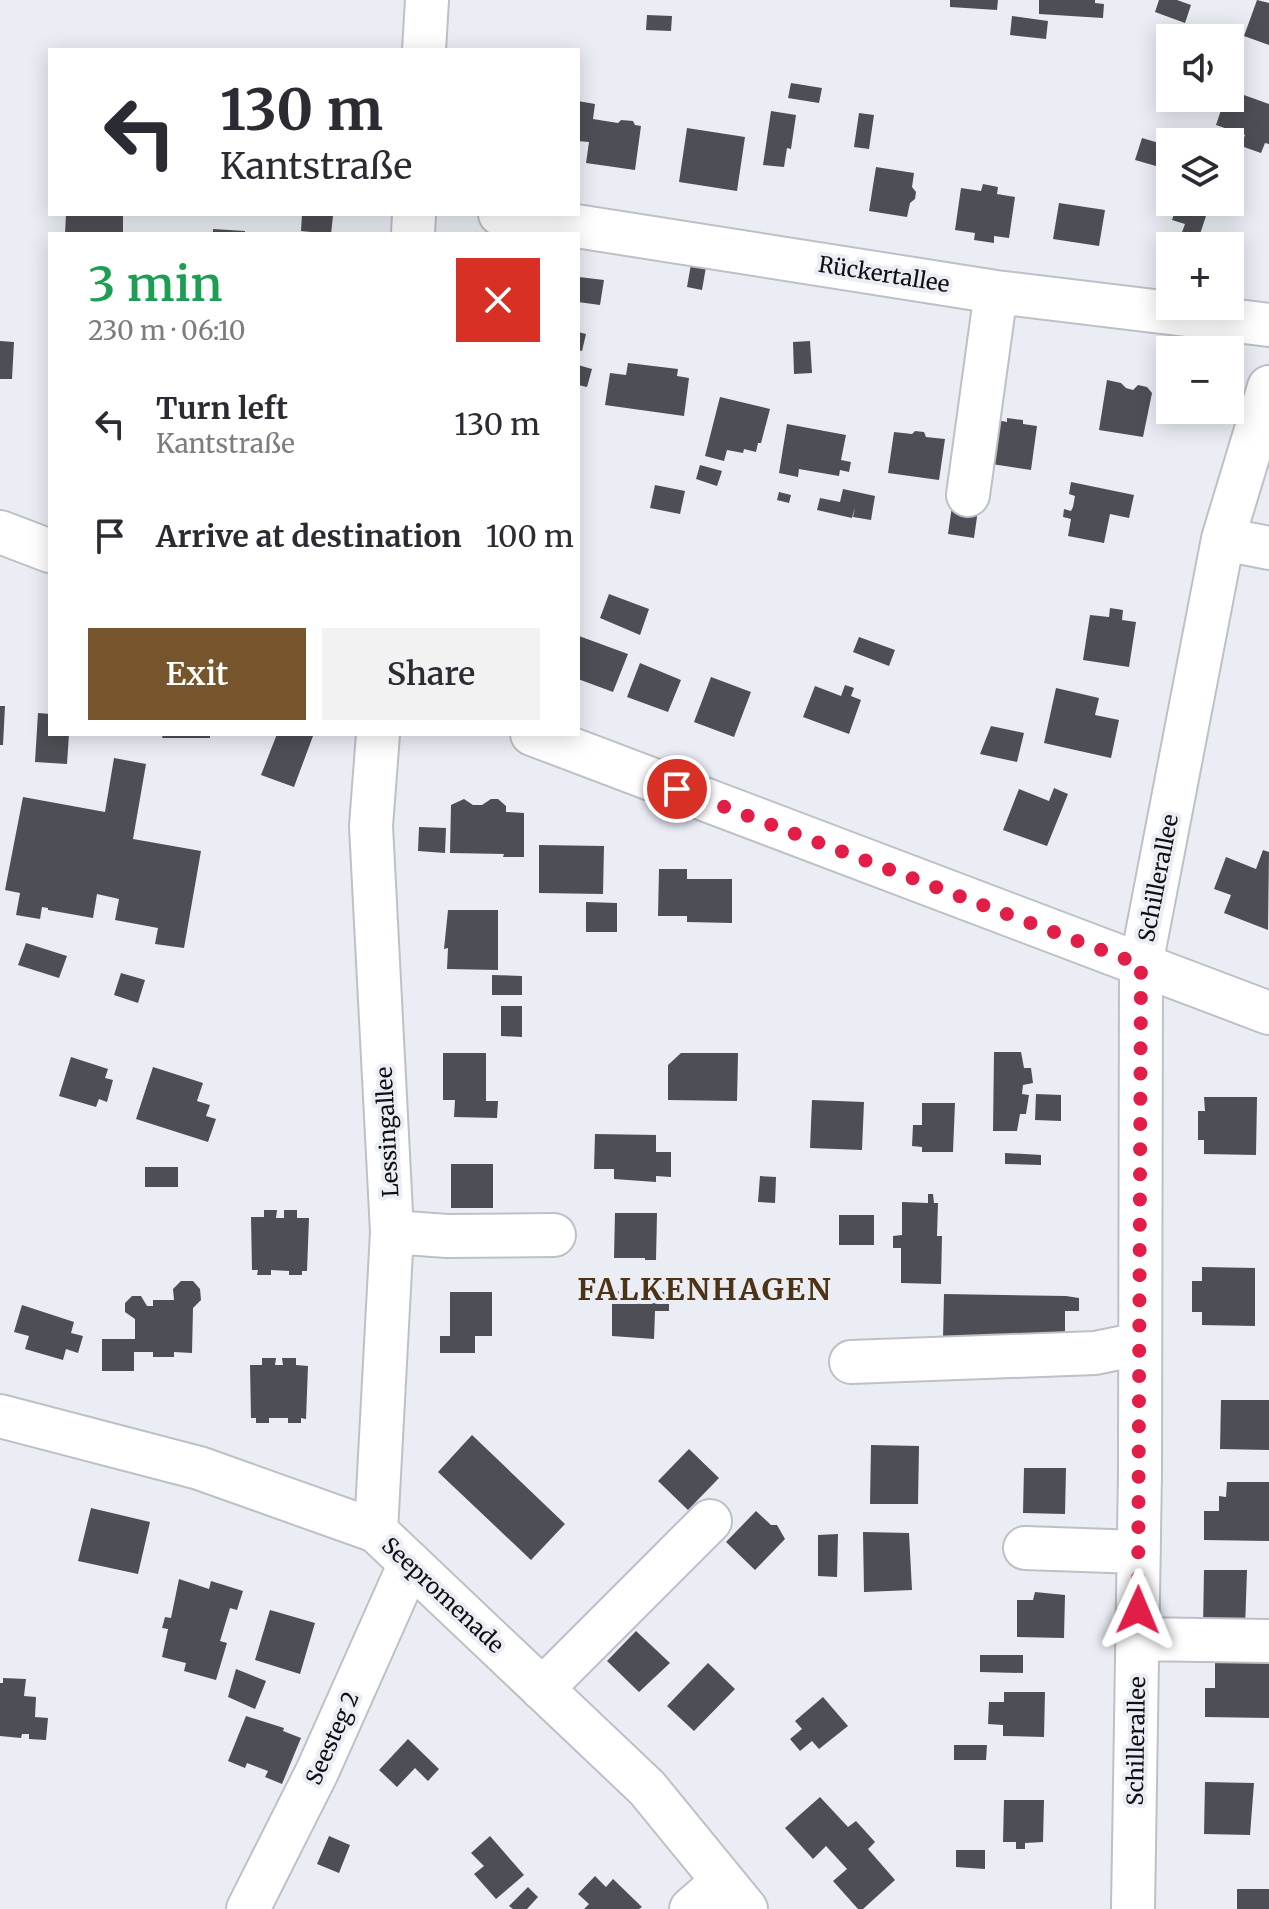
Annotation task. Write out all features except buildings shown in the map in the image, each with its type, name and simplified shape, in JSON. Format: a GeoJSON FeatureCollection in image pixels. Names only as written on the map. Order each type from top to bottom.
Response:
{"type":"FeatureCollection","features":[{"type":"Feature","properties":{"kind":"street"},"geometry":{"type":"LineString","coordinates":[[424,48],[427,0]]}},
{"type":"Feature","properties":{"kind":"street","name":"Rückertallee"},"geometry":{"type":"LineString","coordinates":[[513,216],[996,292],[1269,325]]}},
{"type":"Feature","properties":{"kind":"street"},"geometry":{"type":"LineString","coordinates":[[968,495],[996,292]]}},
{"type":"Feature","properties":{"kind":"street","name":"Schillerallee"},"geometry":{"type":"LineString","coordinates":[[1133,1909],[1139,1552],[1141,965],[1223,539],[1269,387]]}},
{"type":"Feature","properties":{"kind":"street"},"geometry":{"type":"LineString","coordinates":[[0,532],[48,550]]}},
{"type":"Feature","properties":{"kind":"street"},"geometry":{"type":"LineString","coordinates":[[1223,539],[1269,548]]}},
{"type":"Feature","properties":{"kind":"street","name":"Lessingallee"},"geometry":{"type":"LineString","coordinates":[[376,1531],[392,1232],[371,826],[378,736]]}},
{"type":"Feature","properties":{"kind":"street"},"geometry":{"type":"LineString","coordinates":[[537,736],[1269,1013]]}},
{"type":"Feature","properties":{"kind":"street"},"geometry":{"type":"LineString","coordinates":[[392,1232],[447,1236],[554,1235]]}},
{"type":"Feature","properties":{"kind":"street"},"geometry":{"type":"LineString","coordinates":[[851,1362],[1095,1353],[1139,1344]]}},
{"type":"Feature","properties":{"kind":"street","name":"Seepromenade"},"geometry":{"type":"LineString","coordinates":[[0,1416],[199,1468],[376,1531],[647,1788],[734,1895]]}},
{"type":"Feature","properties":{"kind":"street"},"geometry":{"type":"LineString","coordinates":[[542,1689],[710,1521]]}},
{"type":"Feature","properties":{"kind":"street"},"geometry":{"type":"LineString","coordinates":[[1025,1548],[1094,1548],[1139,1552]]}},
{"type":"Feature","properties":{"kind":"street","name":"Seesteg 2"},"geometry":{"type":"LineString","coordinates":[[248,1909],[317,1772],[410,1563]]}},
{"type":"Feature","properties":{"kind":"street"},"geometry":{"type":"LineString","coordinates":[[1137,1639],[1269,1641]]}},
{"type":"Feature","properties":{"kind":"street"},"geometry":{"type":"LineString","coordinates":[[691,1909],[734,1895]]}},
{"type":"Feature","properties":{"kind":"district","name":"FALKENHAGEN"},"geometry":{"type":"Point","coordinates":[705,1290]}},
{"type":"Feature","properties":{"kind":"route"},"geometry":{"type":"LineString","coordinates":[[677,789],[1141,965],[1138,1610]]}}]}
